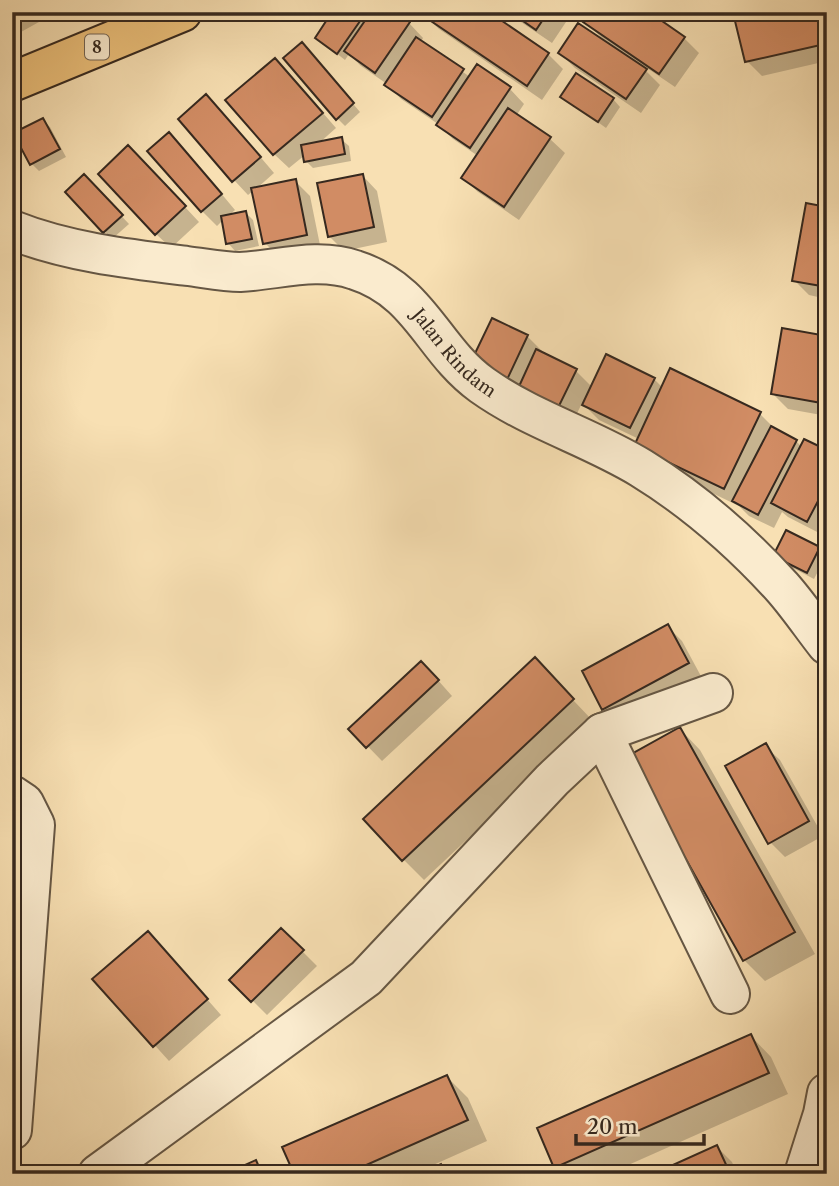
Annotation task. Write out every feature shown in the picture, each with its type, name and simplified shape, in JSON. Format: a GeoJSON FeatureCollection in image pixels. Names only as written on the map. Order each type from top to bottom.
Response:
{"type":"FeatureCollection","features":[{"type":"Feature","properties":{"kind":"highway","name":"8"},"geometry":{"type":"LineString","coordinates":[[15,77],[182,12]]}},
{"type":"Feature","properties":{"kind":"street","name":"Jalan Rindam"},"geometry":{"type":"LineString","coordinates":[[12,230],[36,239],[136,260],[238,272],[306,264],[353,269],[388,284],[422,317],[457,362],[480,384],[518,408],[640,468],[720,526],[783,588],[827,645]]}},
{"type":"Feature","properties":{"kind":"street"},"geometry":{"type":"LineString","coordinates":[[98,1174],[366,978],[552,780],[602,733],[713,693]]}},
{"type":"Feature","properties":{"kind":"street"},"geometry":{"type":"LineString","coordinates":[[602,733],[730,994]]}},
{"type":"Feature","properties":{"kind":"street"},"geometry":{"type":"LineString","coordinates":[[12,795],[24,803],[35,825],[12,1130]]}},
{"type":"Feature","properties":{"kind":"street"},"geometry":{"type":"LineString","coordinates":[[804,1174],[826,1100]]}},
{"type":"Feature","properties":{"kind":"building"},"geometry":{"type":"Polygon","coordinates":[[[332,12],[365,14],[337,54],[315,38],[332,12]]]}},
{"type":"Feature","properties":{"kind":"building"},"geometry":{"type":"Polygon","coordinates":[[[371,12],[396,12],[410,22],[375,73],[344,51],[371,12]]]}},
{"type":"Feature","properties":{"kind":"building"},"geometry":{"type":"Polygon","coordinates":[[[424,12],[489,12],[549,53],[527,86],[422,15],[424,12]]]}},
{"type":"Feature","properties":{"kind":"building"},"geometry":{"type":"Polygon","coordinates":[[[510,12],[548,12],[536,30],[510,12]]]}},
{"type":"Feature","properties":{"kind":"building"},"geometry":{"type":"Polygon","coordinates":[[[590,12],[649,12],[685,37],[659,74],[583,22],[590,12]]]}},
{"type":"Feature","properties":{"kind":"building"},"geometry":{"type":"Polygon","coordinates":[[[755,12],[817,12],[825,44],[745,62],[734,17],[755,12]]]}},
{"type":"Feature","properties":{"kind":"building"},"geometry":{"type":"Polygon","coordinates":[[[578,23],[647,69],[626,99],[558,53],[578,23]]]}},
{"type":"Feature","properties":{"kind":"building"},"geometry":{"type":"Polygon","coordinates":[[[416,37],[464,69],[432,117],[384,85],[416,37]]]}},
{"type":"Feature","properties":{"kind":"building"},"geometry":{"type":"Polygon","coordinates":[[[302,42],[354,103],[336,120],[283,58],[302,42]]]}},
{"type":"Feature","properties":{"kind":"building"},"geometry":{"type":"Polygon","coordinates":[[[275,58],[323,113],[273,155],[225,100],[275,58]]]}},
{"type":"Feature","properties":{"kind":"building"},"geometry":{"type":"Polygon","coordinates":[[[477,64],[511,87],[470,148],[436,125],[477,64]]]}},
{"type":"Feature","properties":{"kind":"building"},"geometry":{"type":"Polygon","coordinates":[[[576,73],[614,98],[598,122],[560,97],[576,73]]]}},
{"type":"Feature","properties":{"kind":"building"},"geometry":{"type":"Polygon","coordinates":[[[206,94],[261,157],[232,182],[178,119],[206,94]]]}},
{"type":"Feature","properties":{"kind":"building"},"geometry":{"type":"Polygon","coordinates":[[[508,108],[551,137],[504,207],[461,178],[508,108]]]}},
{"type":"Feature","properties":{"kind":"building"},"geometry":{"type":"Polygon","coordinates":[[[43,118],[60,149],[30,165],[13,133],[43,118]]]}},
{"type":"Feature","properties":{"kind":"building"},"geometry":{"type":"Polygon","coordinates":[[[169,132],[222,194],[201,212],[147,151],[169,132]]]}},
{"type":"Feature","properties":{"kind":"building"},"geometry":{"type":"Polygon","coordinates":[[[342,137],[345,154],[304,162],[301,145],[342,137]]]}},
{"type":"Feature","properties":{"kind":"building"},"geometry":{"type":"Polygon","coordinates":[[[128,145],[186,206],[155,235],[98,174],[128,145]]]}},
{"type":"Feature","properties":{"kind":"building"},"geometry":{"type":"Polygon","coordinates":[[[84,174],[123,215],[103,233],[65,192],[84,174]]]}},
{"type":"Feature","properties":{"kind":"building"},"geometry":{"type":"Polygon","coordinates":[[[363,174],[374,227],[328,237],[317,183],[363,174]]]}},
{"type":"Feature","properties":{"kind":"building"},"geometry":{"type":"Polygon","coordinates":[[[296,179],[307,235],[263,244],[251,188],[296,179]]]}},
{"type":"Feature","properties":{"kind":"building"},"geometry":{"type":"Polygon","coordinates":[[[806,203],[827,207],[827,287],[792,281],[806,203]]]}},
{"type":"Feature","properties":{"kind":"building"},"geometry":{"type":"Polygon","coordinates":[[[246,211],[252,239],[226,244],[221,216],[246,211]]]}},
{"type":"Feature","properties":{"kind":"building"},"geometry":{"type":"Polygon","coordinates":[[[492,318],[528,335],[504,386],[467,370],[492,318]]]}},
{"type":"Feature","properties":{"kind":"building"},"geometry":{"type":"Polygon","coordinates":[[[782,328],[827,336],[827,404],[771,394],[782,328]]]}},
{"type":"Feature","properties":{"kind":"building"},"geometry":{"type":"Polygon","coordinates":[[[536,349],[577,369],[556,412],[516,393],[536,349]]]}},
{"type":"Feature","properties":{"kind":"building"},"geometry":{"type":"Polygon","coordinates":[[[606,354],[655,378],[630,428],[582,405],[606,354]]]}},
{"type":"Feature","properties":{"kind":"building"},"geometry":{"type":"Polygon","coordinates":[[[670,368],[761,412],[724,489],[634,446],[670,368]]]}},
{"type":"Feature","properties":{"kind":"building"},"geometry":{"type":"Polygon","coordinates":[[[771,426],[797,440],[758,515],[732,501],[771,426]]]}},
{"type":"Feature","properties":{"kind":"building"},"geometry":{"type":"Polygon","coordinates":[[[804,439],[827,450],[827,484],[807,522],[771,503],[804,439]]]}},
{"type":"Feature","properties":{"kind":"building"},"geometry":{"type":"Polygon","coordinates":[[[827,515],[827,531],[821,527],[827,515]]]}},
{"type":"Feature","properties":{"kind":"building"},"geometry":{"type":"Polygon","coordinates":[[[786,530],[820,547],[807,573],[773,556],[786,530]]]}},
{"type":"Feature","properties":{"kind":"building"},"geometry":{"type":"Polygon","coordinates":[[[668,624],[689,663],[602,710],[582,671],[668,624]]]}},
{"type":"Feature","properties":{"kind":"building"},"geometry":{"type":"Polygon","coordinates":[[[535,657],[574,699],[402,861],[363,819],[535,657]]]}},
{"type":"Feature","properties":{"kind":"building"},"geometry":{"type":"Polygon","coordinates":[[[421,661],[439,680],[366,748],[348,729],[421,661]]]}},
{"type":"Feature","properties":{"kind":"building"},"geometry":{"type":"Polygon","coordinates":[[[680,727],[795,932],[743,961],[628,756],[680,727]]]}},
{"type":"Feature","properties":{"kind":"building"},"geometry":{"type":"Polygon","coordinates":[[[766,743],[809,821],[768,844],[725,766],[766,743]]]}},
{"type":"Feature","properties":{"kind":"building"},"geometry":{"type":"Polygon","coordinates":[[[281,928],[304,950],[251,1002],[229,980],[281,928]]]}},
{"type":"Feature","properties":{"kind":"building"},"geometry":{"type":"Polygon","coordinates":[[[148,931],[208,999],[153,1047],[92,979],[148,931]]]}},
{"type":"Feature","properties":{"kind":"building"},"geometry":{"type":"Polygon","coordinates":[[[751,1034],[769,1073],[554,1168],[537,1128],[751,1034]]]}},
{"type":"Feature","properties":{"kind":"building"},"geometry":{"type":"Polygon","coordinates":[[[447,1075],[468,1120],[346,1174],[294,1174],[282,1147],[447,1075]]]}},
{"type":"Feature","properties":{"kind":"building"},"geometry":{"type":"Polygon","coordinates":[[[717,1145],[729,1171],[723,1174],[653,1174],[717,1145]]]}},
{"type":"Feature","properties":{"kind":"building"},"geometry":{"type":"Polygon","coordinates":[[[256,1160],[262,1174],[225,1174],[256,1160]]]}},
{"type":"Feature","properties":{"kind":"building"},"geometry":{"type":"Polygon","coordinates":[[[441,1164],[445,1174],[419,1174],[441,1164]]]}}]}
